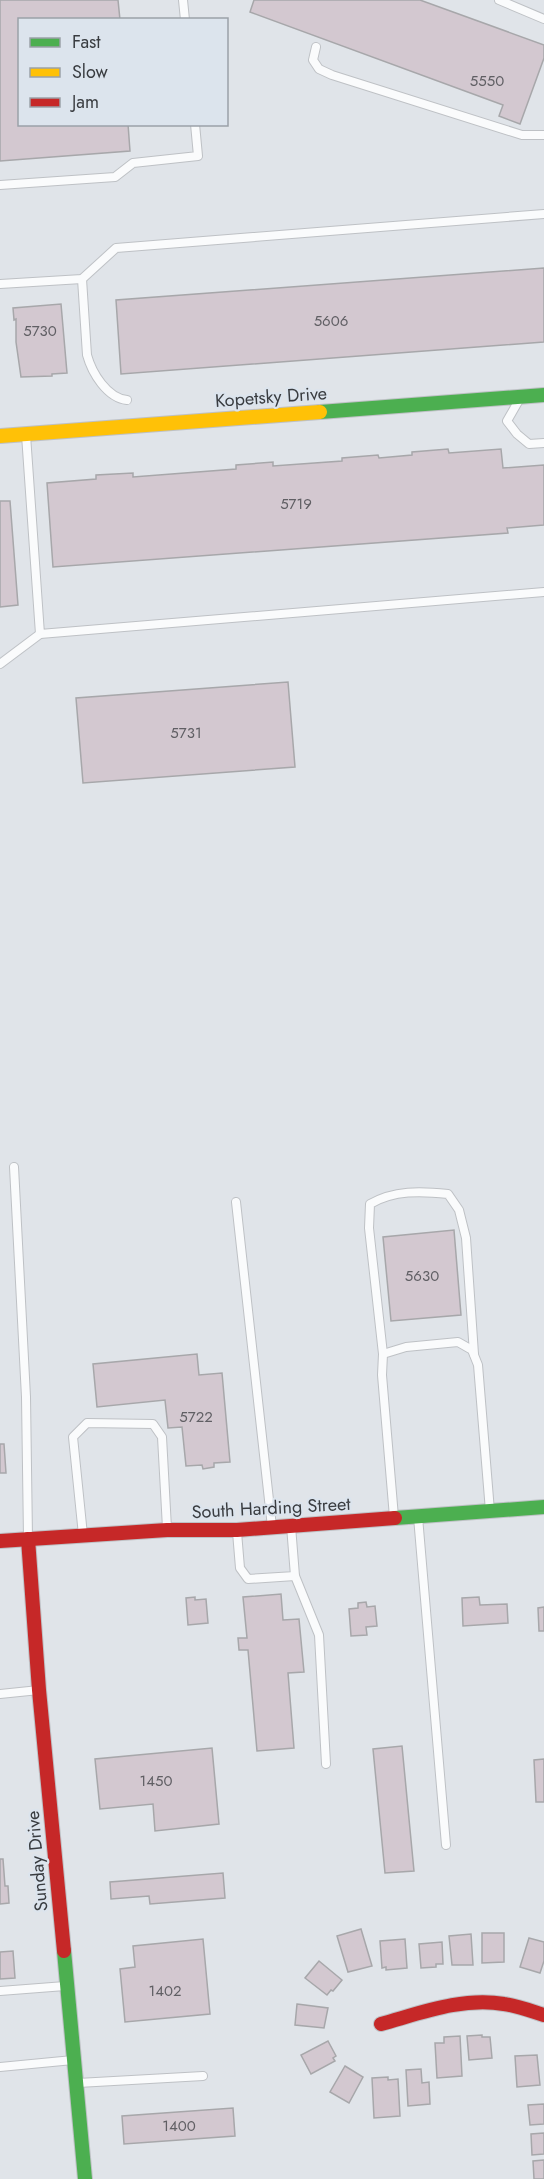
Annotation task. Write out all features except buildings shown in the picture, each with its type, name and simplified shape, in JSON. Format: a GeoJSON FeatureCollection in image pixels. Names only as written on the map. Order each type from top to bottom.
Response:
{"type":"FeatureCollection","features":[{"type":"Feature","properties":{"kind":"street","name":"Kopetsky Drive"},"geometry":{"type":"LineString","coordinates":[[0,436],[544,395]]}},
{"type":"Feature","properties":{"kind":"street","name":"South Harding Street"},"geometry":{"type":"LineString","coordinates":[[0,1541],[167,1530],[237,1530],[544,1507]]}},
{"type":"Feature","properties":{"kind":"street","name":"Sunday Drive"},"geometry":{"type":"LineString","coordinates":[[28,1539],[39,1690],[85,2179]]}},
{"type":"Feature","properties":{"kind":"street"},"geometry":{"type":"LineString","coordinates":[[381,2024],[461,2003],[501,2003],[544,2015]]}},
{"type":"Feature","properties":{"kind":"lane"},"geometry":{"type":"LineString","coordinates":[[183,0],[185,18]]}},
{"type":"Feature","properties":{"kind":"lane"},"geometry":{"type":"LineString","coordinates":[[499,0],[544,19]]}},
{"type":"Feature","properties":{"kind":"lane"},"geometry":{"type":"LineString","coordinates":[[316,47],[313,60],[319,69],[332,75],[522,135],[544,135]]}},
{"type":"Feature","properties":{"kind":"lane"},"geometry":{"type":"LineString","coordinates":[[0,185],[115,177],[133,163],[198,156],[195,126]]}},
{"type":"Feature","properties":{"kind":"lane"},"geometry":{"type":"LineString","coordinates":[[0,284],[82,279],[116,248],[544,214]]}},
{"type":"Feature","properties":{"kind":"lane"},"geometry":{"type":"LineString","coordinates":[[82,279],[87,355],[90,364],[108,392],[117,399],[127,400]]}},
{"type":"Feature","properties":{"kind":"lane"},"geometry":{"type":"LineString","coordinates":[[520,396],[507,422],[529,444],[544,443]]}},
{"type":"Feature","properties":{"kind":"lane"},"geometry":{"type":"LineString","coordinates":[[26,434],[40,634]]}},
{"type":"Feature","properties":{"kind":"lane"},"geometry":{"type":"LineString","coordinates":[[0,664],[40,634],[544,592]]}},
{"type":"Feature","properties":{"kind":"lane"},"geometry":{"type":"LineString","coordinates":[[14,1167],[26,1397],[28,1539]]}},
{"type":"Feature","properties":{"kind":"lane"},"geometry":{"type":"LineString","coordinates":[[394,1518],[382,1375],[383,1354],[369,1228],[370,1204],[380,1198],[400,1193],[448,1194],[459,1210],[466,1238],[474,1355]]}},
{"type":"Feature","properties":{"kind":"lane"},"geometry":{"type":"LineString","coordinates":[[237,1202],[272,1527]]}},
{"type":"Feature","properties":{"kind":"lane"},"geometry":{"type":"LineString","coordinates":[[383,1354],[406,1347],[458,1342],[472,1350],[478,1365],[490,1511]]}},
{"type":"Feature","properties":{"kind":"lane"},"geometry":{"type":"LineString","coordinates":[[83,1535],[73,1437],[87,1423],[153,1424],[162,1437],[167,1530]]}},
{"type":"Feature","properties":{"kind":"lane"},"geometry":{"type":"LineString","coordinates":[[418,1517],[446,1845]]}},
{"type":"Feature","properties":{"kind":"lane"},"geometry":{"type":"LineString","coordinates":[[291,1526],[295,1576],[319,1635],[326,1764]]}},
{"type":"Feature","properties":{"kind":"lane"},"geometry":{"type":"LineString","coordinates":[[237,1530],[240,1568],[248,1579],[295,1576]]}},
{"type":"Feature","properties":{"kind":"lane"},"geometry":{"type":"LineString","coordinates":[[0,1694],[39,1690]]}},
{"type":"Feature","properties":{"kind":"lane"},"geometry":{"type":"LineString","coordinates":[[0,1992],[67,1986]]}},
{"type":"Feature","properties":{"kind":"lane"},"geometry":{"type":"LineString","coordinates":[[0,2067],[74,2060]]}},
{"type":"Feature","properties":{"kind":"lane"},"geometry":{"type":"LineString","coordinates":[[76,2083],[203,2076]]}},
{"type":"Feature","properties":{"kind":"traffic: fast"},"geometry":{"type":"LineString","coordinates":[[320,412],[544,395]]}},
{"type":"Feature","properties":{"kind":"traffic: fast"},"geometry":{"type":"LineString","coordinates":[[395,1518],[544,1507]]}},
{"type":"Feature","properties":{"kind":"traffic: fast"},"geometry":{"type":"LineString","coordinates":[[64,1951],[85,2179]]}},
{"type":"Feature","properties":{"kind":"traffic: slow"},"geometry":{"type":"LineString","coordinates":[[0,436],[320,412]]}},
{"type":"Feature","properties":{"kind":"traffic: jam"},"geometry":{"type":"LineString","coordinates":[[0,1541],[167,1530],[237,1530],[395,1518]]}},
{"type":"Feature","properties":{"kind":"traffic: jam"},"geometry":{"type":"LineString","coordinates":[[28,1539],[39,1690],[64,1951]]}},
{"type":"Feature","properties":{"kind":"traffic: jam"},"geometry":{"type":"LineString","coordinates":[[381,2024],[442,2007],[488,2002],[509,2005],[544,2015]]}}]}
